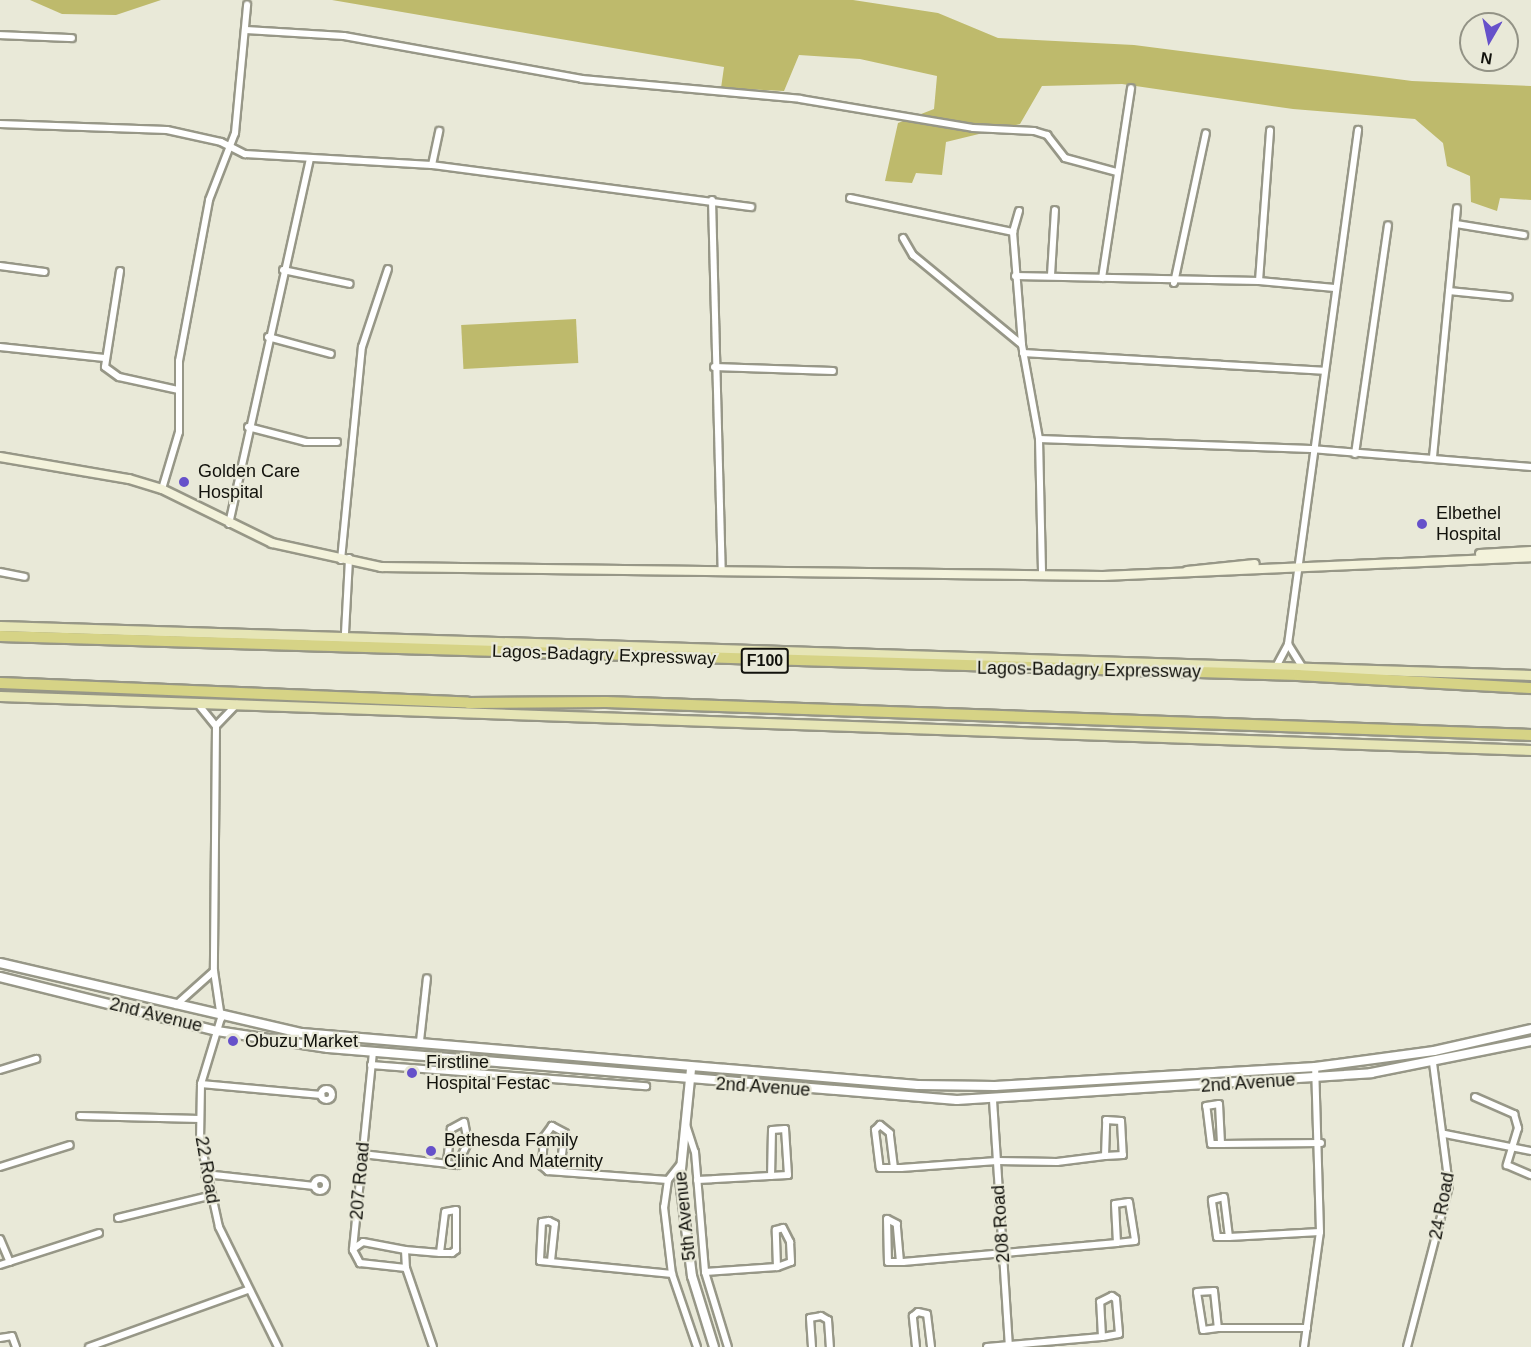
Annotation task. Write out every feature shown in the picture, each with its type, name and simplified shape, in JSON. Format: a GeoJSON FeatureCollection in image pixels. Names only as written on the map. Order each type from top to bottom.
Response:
{"type":"FeatureCollection","features":[{"type":"Feature","properties":{"kind":"highway","name":"Lagos-Badagry Expressway"},"geometry":{"type":"LineString","coordinates":[[0,636],[1298,675],[1531,688]]}},
{"type":"Feature","properties":{"kind":"highway"},"geometry":{"type":"LineString","coordinates":[[0,683],[468,703],[606,702],[1531,735]]}},
{"type":"Feature","properties":{"kind":"main road"},"geometry":{"type":"LineString","coordinates":[[0,458],[162,489],[229,525],[282,546],[381,567],[1042,575],[1184,572],[1299,564],[1531,555]]}},
{"type":"Feature","properties":{"kind":"main road","name":"Lagos-Badagry Expressway"},"geometry":{"type":"LineString","coordinates":[[0,627],[345,633],[1277,664],[1531,675]]}},
{"type":"Feature","properties":{"kind":"main road"},"geometry":{"type":"LineString","coordinates":[[0,696],[1531,750]]}},
{"type":"Feature","properties":{"kind":"street"},"geometry":{"type":"LineString","coordinates":[[162,489],[179,432],[178,390],[208,200],[230,147],[248,5]]}},
{"type":"Feature","properties":{"kind":"street"},"geometry":{"type":"LineString","coordinates":[[246,30],[344,36],[582,79],[800,99],[973,128],[1034,131],[1047,135],[1065,158],[1117,172]]}},
{"type":"Feature","properties":{"kind":"street"},"geometry":{"type":"LineString","coordinates":[[0,34],[72,38]]}},
{"type":"Feature","properties":{"kind":"street"},"geometry":{"type":"LineString","coordinates":[[1102,278],[1131,88]]}},
{"type":"Feature","properties":{"kind":"street"},"geometry":{"type":"LineString","coordinates":[[0,124],[157,129],[230,147],[245,154],[432,165],[712,200],[751,207]]}},
{"type":"Feature","properties":{"kind":"street"},"geometry":{"type":"LineString","coordinates":[[1259,281],[1270,130]]}},
{"type":"Feature","properties":{"kind":"street"},"geometry":{"type":"LineString","coordinates":[[1277,664],[1288,644],[1311,449],[1358,130]]}},
{"type":"Feature","properties":{"kind":"street"},"geometry":{"type":"LineString","coordinates":[[432,165],[439,131]]}},
{"type":"Feature","properties":{"kind":"street"},"geometry":{"type":"LineString","coordinates":[[1174,283],[1206,133]]}},
{"type":"Feature","properties":{"kind":"street"},"geometry":{"type":"LineString","coordinates":[[229,525],[248,427],[310,159]]}},
{"type":"Feature","properties":{"kind":"street"},"geometry":{"type":"LineString","coordinates":[[850,198],[1013,232]]}},
{"type":"Feature","properties":{"kind":"street"},"geometry":{"type":"LineString","coordinates":[[712,200],[714,367],[722,570]]}},
{"type":"Feature","properties":{"kind":"street"},"geometry":{"type":"LineString","coordinates":[[1433,457],[1457,208]]}},
{"type":"Feature","properties":{"kind":"street"},"geometry":{"type":"LineString","coordinates":[[1051,275],[1055,210]]}},
{"type":"Feature","properties":{"kind":"street"},"geometry":{"type":"LineString","coordinates":[[1019,211],[1013,232],[1015,276],[1023,353],[1039,439],[1042,575]]}},
{"type":"Feature","properties":{"kind":"street"},"geometry":{"type":"LineString","coordinates":[[1456,224],[1524,236]]}},
{"type":"Feature","properties":{"kind":"street"},"geometry":{"type":"LineString","coordinates":[[1355,454],[1388,225]]}},
{"type":"Feature","properties":{"kind":"street"},"geometry":{"type":"LineString","coordinates":[[903,238],[913,255],[1022,345]]}},
{"type":"Feature","properties":{"kind":"street"},"geometry":{"type":"LineString","coordinates":[[0,266],[45,272]]}},
{"type":"Feature","properties":{"kind":"street"},"geometry":{"type":"LineString","coordinates":[[345,633],[345,559],[362,347],[388,269]]}},
{"type":"Feature","properties":{"kind":"street"},"geometry":{"type":"LineString","coordinates":[[283,270],[350,284]]}},
{"type":"Feature","properties":{"kind":"street"},"geometry":{"type":"LineString","coordinates":[[120,271],[104,358],[108,373],[178,390]]}},
{"type":"Feature","properties":{"kind":"street"},"geometry":{"type":"LineString","coordinates":[[1015,276],[1051,275],[1174,283],[1259,281],[1335,288]]}},
{"type":"Feature","properties":{"kind":"street"},"geometry":{"type":"LineString","coordinates":[[1449,291],[1509,297]]}},
{"type":"Feature","properties":{"kind":"street"},"geometry":{"type":"LineString","coordinates":[[268,337],[331,354]]}},
{"type":"Feature","properties":{"kind":"street"},"geometry":{"type":"LineString","coordinates":[[0,347],[104,358]]}},
{"type":"Feature","properties":{"kind":"street"},"geometry":{"type":"LineString","coordinates":[[1023,353],[1323,371]]}},
{"type":"Feature","properties":{"kind":"street"},"geometry":{"type":"LineString","coordinates":[[714,367],[833,371]]}},
{"type":"Feature","properties":{"kind":"street"},"geometry":{"type":"LineString","coordinates":[[248,427],[306,442],[337,442]]}},
{"type":"Feature","properties":{"kind":"street"},"geometry":{"type":"LineString","coordinates":[[1039,439],[1311,449],[1355,454],[1433,457],[1531,467]]}},
{"type":"Feature","properties":{"kind":"street"},"geometry":{"type":"LineString","coordinates":[[0,572],[25,577]]}},
{"type":"Feature","properties":{"kind":"street"},"geometry":{"type":"LineString","coordinates":[[1288,644],[1302,666]]}},
{"type":"Feature","properties":{"kind":"street"},"geometry":{"type":"LineString","coordinates":[[195,702],[216,726],[214,971],[221,1018]]}},
{"type":"Feature","properties":{"kind":"street"},"geometry":{"type":"LineString","coordinates":[[216,726],[238,703]]}},
{"type":"Feature","properties":{"kind":"street","name":"2nd Avenue"},"geometry":{"type":"LineString","coordinates":[[0,963],[221,1018],[302,1033],[420,1041],[691,1069],[995,1086],[1315,1067],[1434,1051],[1531,1029]]}},
{"type":"Feature","properties":{"kind":"street"},"geometry":{"type":"LineString","coordinates":[[175,1006],[214,971]]}},
{"type":"Feature","properties":{"kind":"street","name":"2nd Avenue"},"geometry":{"type":"LineString","coordinates":[[0,976],[217,1031],[373,1052],[690,1082],[993,1100],[1316,1078],[1433,1063],[1531,1041]]}},
{"type":"Feature","properties":{"kind":"street"},"geometry":{"type":"LineString","coordinates":[[420,1041],[427,978]]}},
{"type":"Feature","properties":{"kind":"street","name":"22 Road"},"geometry":{"type":"LineString","coordinates":[[221,1018],[201,1084],[200,1119],[205,1174],[209,1196],[247,1290],[278,1347]]}},
{"type":"Feature","properties":{"kind":"street","name":"207 Road"},"geometry":{"type":"LineString","coordinates":[[353,1250],[373,1052]]}},
{"type":"Feature","properties":{"kind":"street"},"geometry":{"type":"LineString","coordinates":[[0,1071],[36,1059]]}},
{"type":"Feature","properties":{"kind":"street","name":"24 Road"},"geometry":{"type":"LineString","coordinates":[[1407,1347],[1449,1186],[1433,1063]]}},
{"type":"Feature","properties":{"kind":"street"},"geometry":{"type":"LineString","coordinates":[[371,1065],[646,1086]]}},
{"type":"Feature","properties":{"kind":"street"},"geometry":{"type":"LineString","coordinates":[[1304,1347],[1320,1232],[1321,1143],[1315,1067]]}},
{"type":"Feature","properties":{"kind":"street","name":"5th Avenue"},"geometry":{"type":"LineString","coordinates":[[691,1069],[679,1166],[692,1276],[714,1347]]}},
{"type":"Feature","properties":{"kind":"street"},"geometry":{"type":"LineString","coordinates":[[201,1084],[321,1095]]}},
{"type":"Feature","properties":{"kind":"street"},"geometry":{"type":"LineString","coordinates":[[1475,1097],[1514,1114],[1518,1128],[1509,1147],[1509,1169],[1531,1175]]}},
{"type":"Feature","properties":{"kind":"street","name":"208 Road"},"geometry":{"type":"LineString","coordinates":[[993,1100],[1009,1346]]}},
{"type":"Feature","properties":{"kind":"street"},"geometry":{"type":"LineString","coordinates":[[1221,1144],[1220,1106],[1209,1104],[1208,1142],[1221,1144],[1321,1143]]}},
{"type":"Feature","properties":{"kind":"street"},"geometry":{"type":"LineString","coordinates":[[80,1116],[200,1119]]}},
{"type":"Feature","properties":{"kind":"street"},"geometry":{"type":"LineString","coordinates":[[894,1168],[890,1133],[880,1125],[875,1130],[878,1165],[894,1168],[1105,1156],[1124,1154],[1119,1119],[1104,1123],[1105,1156]]}},
{"type":"Feature","properties":{"kind":"street"},"geometry":{"type":"LineString","coordinates":[[684,1121],[695,1152],[705,1272],[728,1347]]}},
{"type":"Feature","properties":{"kind":"street"},"geometry":{"type":"LineString","coordinates":[[362,1154],[463,1162],[468,1142],[464,1122],[451,1129],[447,1160]]}},
{"type":"Feature","properties":{"kind":"street"},"geometry":{"type":"LineString","coordinates":[[560,1171],[565,1133],[552,1126],[544,1137],[542,1166],[560,1171],[668,1180]]}},
{"type":"Feature","properties":{"kind":"street"},"geometry":{"type":"LineString","coordinates":[[696,1180],[771,1176],[790,1173],[785,1129],[772,1130],[771,1176]]}},
{"type":"Feature","properties":{"kind":"street"},"geometry":{"type":"LineString","coordinates":[[1444,1134],[1531,1151]]}},
{"type":"Feature","properties":{"kind":"street"},"geometry":{"type":"LineString","coordinates":[[0,1167],[70,1145]]}},
{"type":"Feature","properties":{"kind":"street"},"geometry":{"type":"LineString","coordinates":[[679,1166],[668,1180],[664,1207],[672,1274],[695,1347]]}},
{"type":"Feature","properties":{"kind":"street"},"geometry":{"type":"LineString","coordinates":[[205,1174],[314,1186]]}},
{"type":"Feature","properties":{"kind":"street"},"geometry":{"type":"LineString","coordinates":[[118,1218],[209,1196]]}},
{"type":"Feature","properties":{"kind":"street"},"geometry":{"type":"LineString","coordinates":[[1229,1237],[1227,1201],[1213,1198],[1215,1237],[1229,1237],[1320,1232]]}},
{"type":"Feature","properties":{"kind":"street"},"geometry":{"type":"LineString","coordinates":[[900,1262],[897,1224],[886,1219],[884,1256],[888,1262],[900,1262],[1117,1243],[1135,1240],[1130,1202],[1115,1206],[1117,1243]]}},
{"type":"Feature","properties":{"kind":"street"},"geometry":{"type":"LineString","coordinates":[[406,1268],[360,1263],[353,1250],[363,1242],[405,1250],[440,1252],[456,1250],[456,1210],[444,1212],[440,1252]]}},
{"type":"Feature","properties":{"kind":"street"},"geometry":{"type":"LineString","coordinates":[[551,1261],[555,1224],[549,1221],[542,1222],[537,1257],[551,1261],[672,1274]]}},
{"type":"Feature","properties":{"kind":"street"},"geometry":{"type":"LineString","coordinates":[[705,1272],[777,1266],[791,1263],[790,1242],[783,1228],[776,1230],[777,1266]]}},
{"type":"Feature","properties":{"kind":"street"},"geometry":{"type":"LineString","coordinates":[[0,1266],[99,1233]]}},
{"type":"Feature","properties":{"kind":"street"},"geometry":{"type":"LineString","coordinates":[[0,1239],[10,1262]]}},
{"type":"Feature","properties":{"kind":"street"},"geometry":{"type":"LineString","coordinates":[[405,1250],[406,1268],[433,1347]]}},
{"type":"Feature","properties":{"kind":"street"},"geometry":{"type":"LineString","coordinates":[[89,1347],[247,1290]]}},
{"type":"Feature","properties":{"kind":"street"},"geometry":{"type":"LineString","coordinates":[[1218,1329],[1214,1291],[1198,1291],[1200,1328],[1218,1329],[1307,1328]]}},
{"type":"Feature","properties":{"kind":"street"},"geometry":{"type":"LineString","coordinates":[[987,1347],[1102,1337],[1119,1334],[1115,1296],[1100,1302],[1102,1337]]}},
{"type":"Feature","properties":{"kind":"street"},"geometry":{"type":"LineString","coordinates":[[916,1347],[913,1316],[918,1312],[927,1314],[931,1347]]}},
{"type":"Feature","properties":{"kind":"street"},"geometry":{"type":"LineString","coordinates":[[812,1347],[810,1318],[821,1316],[828,1320],[830,1347]]}},
{"type":"Feature","properties":{"kind":"street"},"geometry":{"type":"LineString","coordinates":[[0,1338],[12,1336],[16,1347]]}},
{"type":"Feature","properties":{"kind":"shaded area"},"geometry":{"type":"Polygon","coordinates":[[[30,0],[161,0],[116,15],[62,14],[30,0]]]}},
{"type":"Feature","properties":{"kind":"shaded area"},"geometry":{"type":"Polygon","coordinates":[[[332,0],[853,0],[938,13],[998,38],[1134,45],[1412,81],[1531,86],[1531,200],[1500,198],[1497,211],[1471,202],[1470,176],[1447,166],[1443,143],[1415,119],[1293,109],[1122,84],[1042,86],[1020,124],[946,142],[942,175],[916,173],[912,183],[885,181],[898,123],[934,109],[937,76],[860,59],[799,55],[784,91],[721,88],[724,67],[332,0]]]}},
{"type":"Feature","properties":{"kind":"shaded area"},"geometry":{"type":"Polygon","coordinates":[[[576,319],[578,363],[463,369],[461,325],[576,319]]]}},
{"type":"Feature","properties":{"kind":"place","name":"Golden Care Hospital"},"geometry":{"type":"Point","coordinates":[184,482]}},
{"type":"Feature","properties":{"kind":"place","name":"Elbethel Hospital"},"geometry":{"type":"Point","coordinates":[1422,524]}},
{"type":"Feature","properties":{"kind":"place","name":"Obuzu Market"},"geometry":{"type":"Point","coordinates":[233,1041]}},
{"type":"Feature","properties":{"kind":"place","name":"Firstline Hospital Festac"},"geometry":{"type":"Point","coordinates":[412,1073]}},
{"type":"Feature","properties":{"kind":"place","name":"Bethesda Family Clinic And Maternity"},"geometry":{"type":"Point","coordinates":[431,1151]}}]}
